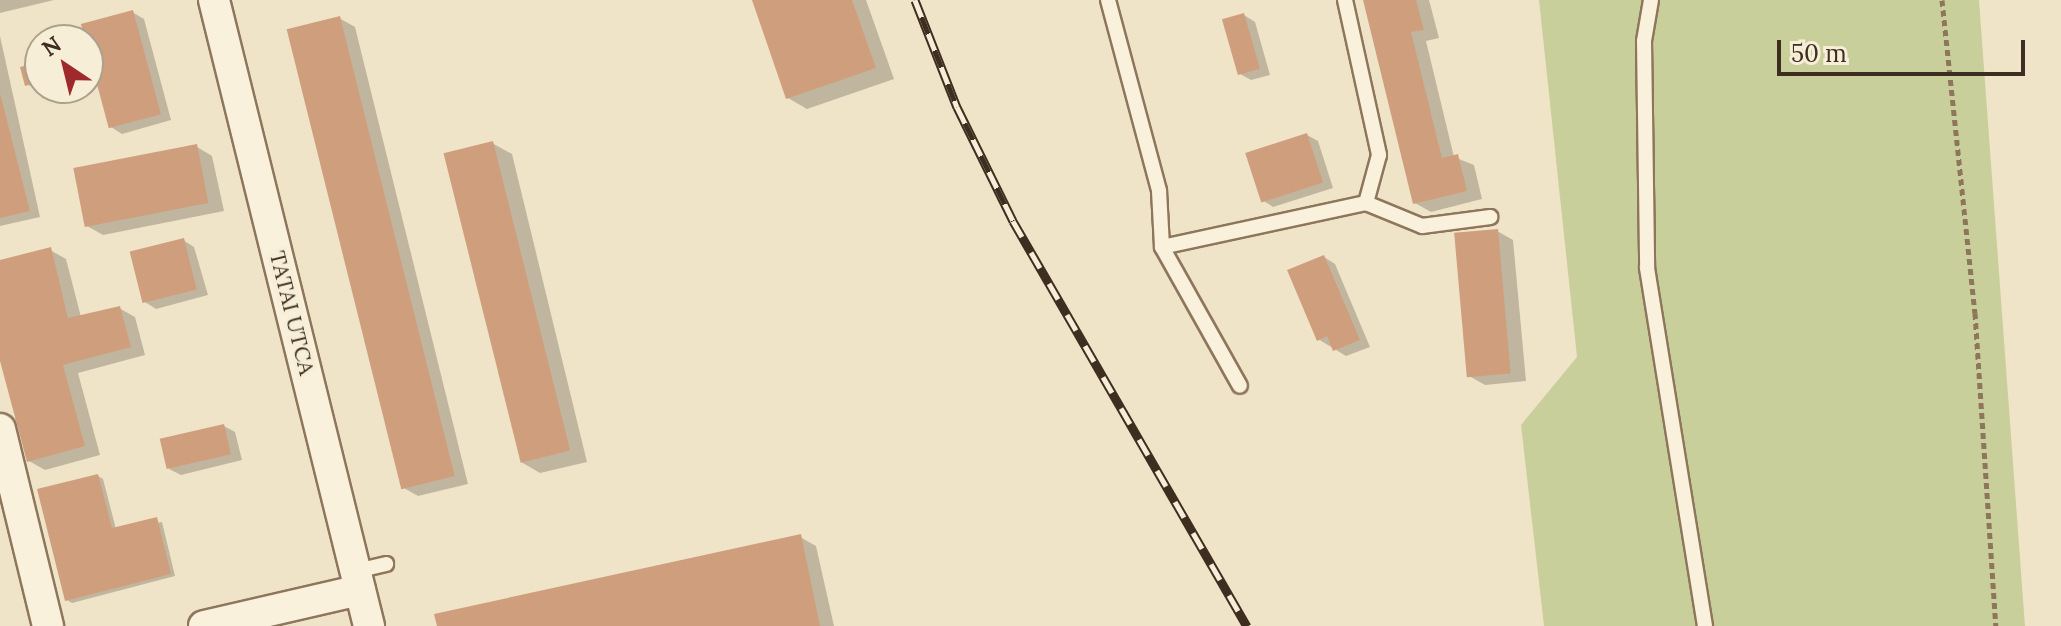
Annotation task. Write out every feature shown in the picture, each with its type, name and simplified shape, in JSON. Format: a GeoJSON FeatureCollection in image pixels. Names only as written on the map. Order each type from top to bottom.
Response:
{"type":"FeatureCollection","features":[{"type":"Feature","properties":{"kind":"street","name":"TATAI UTCA"},"geometry":{"type":"LineString","coordinates":[[214,0],[369,626]]}},
{"type":"Feature","properties":{"kind":"street"},"geometry":{"type":"LineString","coordinates":[[0,429],[48,626]]}},
{"type":"Feature","properties":{"kind":"street"},"geometry":{"type":"LineString","coordinates":[[204,626],[358,581]]}},
{"type":"Feature","properties":{"kind":"lane"},"geometry":{"type":"LineString","coordinates":[[1108,0],[1159,191],[1162,247],[1240,386]]}},
{"type":"Feature","properties":{"kind":"lane"},"geometry":{"type":"LineString","coordinates":[[1345,0],[1379,155],[1366,203]]}},
{"type":"Feature","properties":{"kind":"lane"},"geometry":{"type":"LineString","coordinates":[[1651,0],[1644,41],[1647,268],[1705,626]]}},
{"type":"Feature","properties":{"kind":"lane"},"geometry":{"type":"LineString","coordinates":[[1162,247],[1366,203],[1422,226],[1490,217]]}},
{"type":"Feature","properties":{"kind":"lane"},"geometry":{"type":"LineString","coordinates":[[358,581],[386,564]]}},
{"type":"Feature","properties":{"kind":"path"},"geometry":{"type":"LineString","coordinates":[[1942,0],[1975,313],[1996,626]]}},
{"type":"Feature","properties":{"kind":"green space"},"geometry":{"type":"Polygon","coordinates":[[[1539,0],[1979,0],[2025,626],[1544,626],[1521,425],[1577,357],[1539,0]]]}},
{"type":"Feature","properties":{"kind":"building"},"geometry":{"type":"Polygon","coordinates":[[[752,0],[852,0],[876,68],[786,99],[752,0]]]}},
{"type":"Feature","properties":{"kind":"building"},"geometry":{"type":"Polygon","coordinates":[[[1363,0],[1416,0],[1424,30],[1411,32],[1442,158],[1458,154],[1467,191],[1413,204],[1363,0]]]}},
{"type":"Feature","properties":{"kind":"building"},"geometry":{"type":"Polygon","coordinates":[[[133,10],[161,114],[109,128],[102,104],[104,24],[81,24],[133,10]]]}},
{"type":"Feature","properties":{"kind":"building"},"geometry":{"type":"Polygon","coordinates":[[[1244,13],[1260,69],[1238,75],[1222,19],[1244,13]]]}},
{"type":"Feature","properties":{"kind":"building"},"geometry":{"type":"Polygon","coordinates":[[[340,16],[455,476],[401,489],[287,29],[340,16]]]}},
{"type":"Feature","properties":{"kind":"building"},"geometry":{"type":"Polygon","coordinates":[[[0,93],[30,211],[0,218],[0,93]]]}},
{"type":"Feature","properties":{"kind":"building"},"geometry":{"type":"Polygon","coordinates":[[[1307,133],[1323,182],[1261,203],[1245,153],[1307,133]]]}},
{"type":"Feature","properties":{"kind":"building"},"geometry":{"type":"Polygon","coordinates":[[[493,141],[570,451],[521,463],[444,153],[493,141]]]}},
{"type":"Feature","properties":{"kind":"building"},"geometry":{"type":"Polygon","coordinates":[[[197,144],[208,203],[85,227],[73,168],[197,144]]]}},
{"type":"Feature","properties":{"kind":"building"},"geometry":{"type":"Polygon","coordinates":[[[1498,229],[1511,373],[1467,377],[1454,233],[1498,229]]]}},
{"type":"Feature","properties":{"kind":"building"},"geometry":{"type":"Polygon","coordinates":[[[184,238],[197,289],[142,303],[130,252],[184,238]]]}},
{"type":"Feature","properties":{"kind":"building"},"geometry":{"type":"Polygon","coordinates":[[[51,247],[68,318],[120,306],[131,347],[63,365],[85,446],[27,462],[0,361],[0,260],[51,247]]]}},
{"type":"Feature","properties":{"kind":"building"},"geometry":{"type":"Polygon","coordinates":[[[1324,255],[1360,340],[1333,351],[1327,336],[1317,341],[1287,270],[1324,255]]]}},
{"type":"Feature","properties":{"kind":"building"},"geometry":{"type":"Polygon","coordinates":[[[224,424],[231,454],[167,469],[160,439],[224,424]]]}},
{"type":"Feature","properties":{"kind":"building"},"geometry":{"type":"Polygon","coordinates":[[[98,474],[112,528],[157,517],[171,574],[65,601],[37,489],[98,474]]]}},
{"type":"Feature","properties":{"kind":"building"},"geometry":{"type":"Polygon","coordinates":[[[801,534],[820,626],[437,626],[434,614],[801,534]]]}},
{"type":"Feature","properties":{"kind":"railway"},"geometry":{"type":"LineString","coordinates":[[915,0],[957,107],[1013,221],[1247,626]]}}]}
